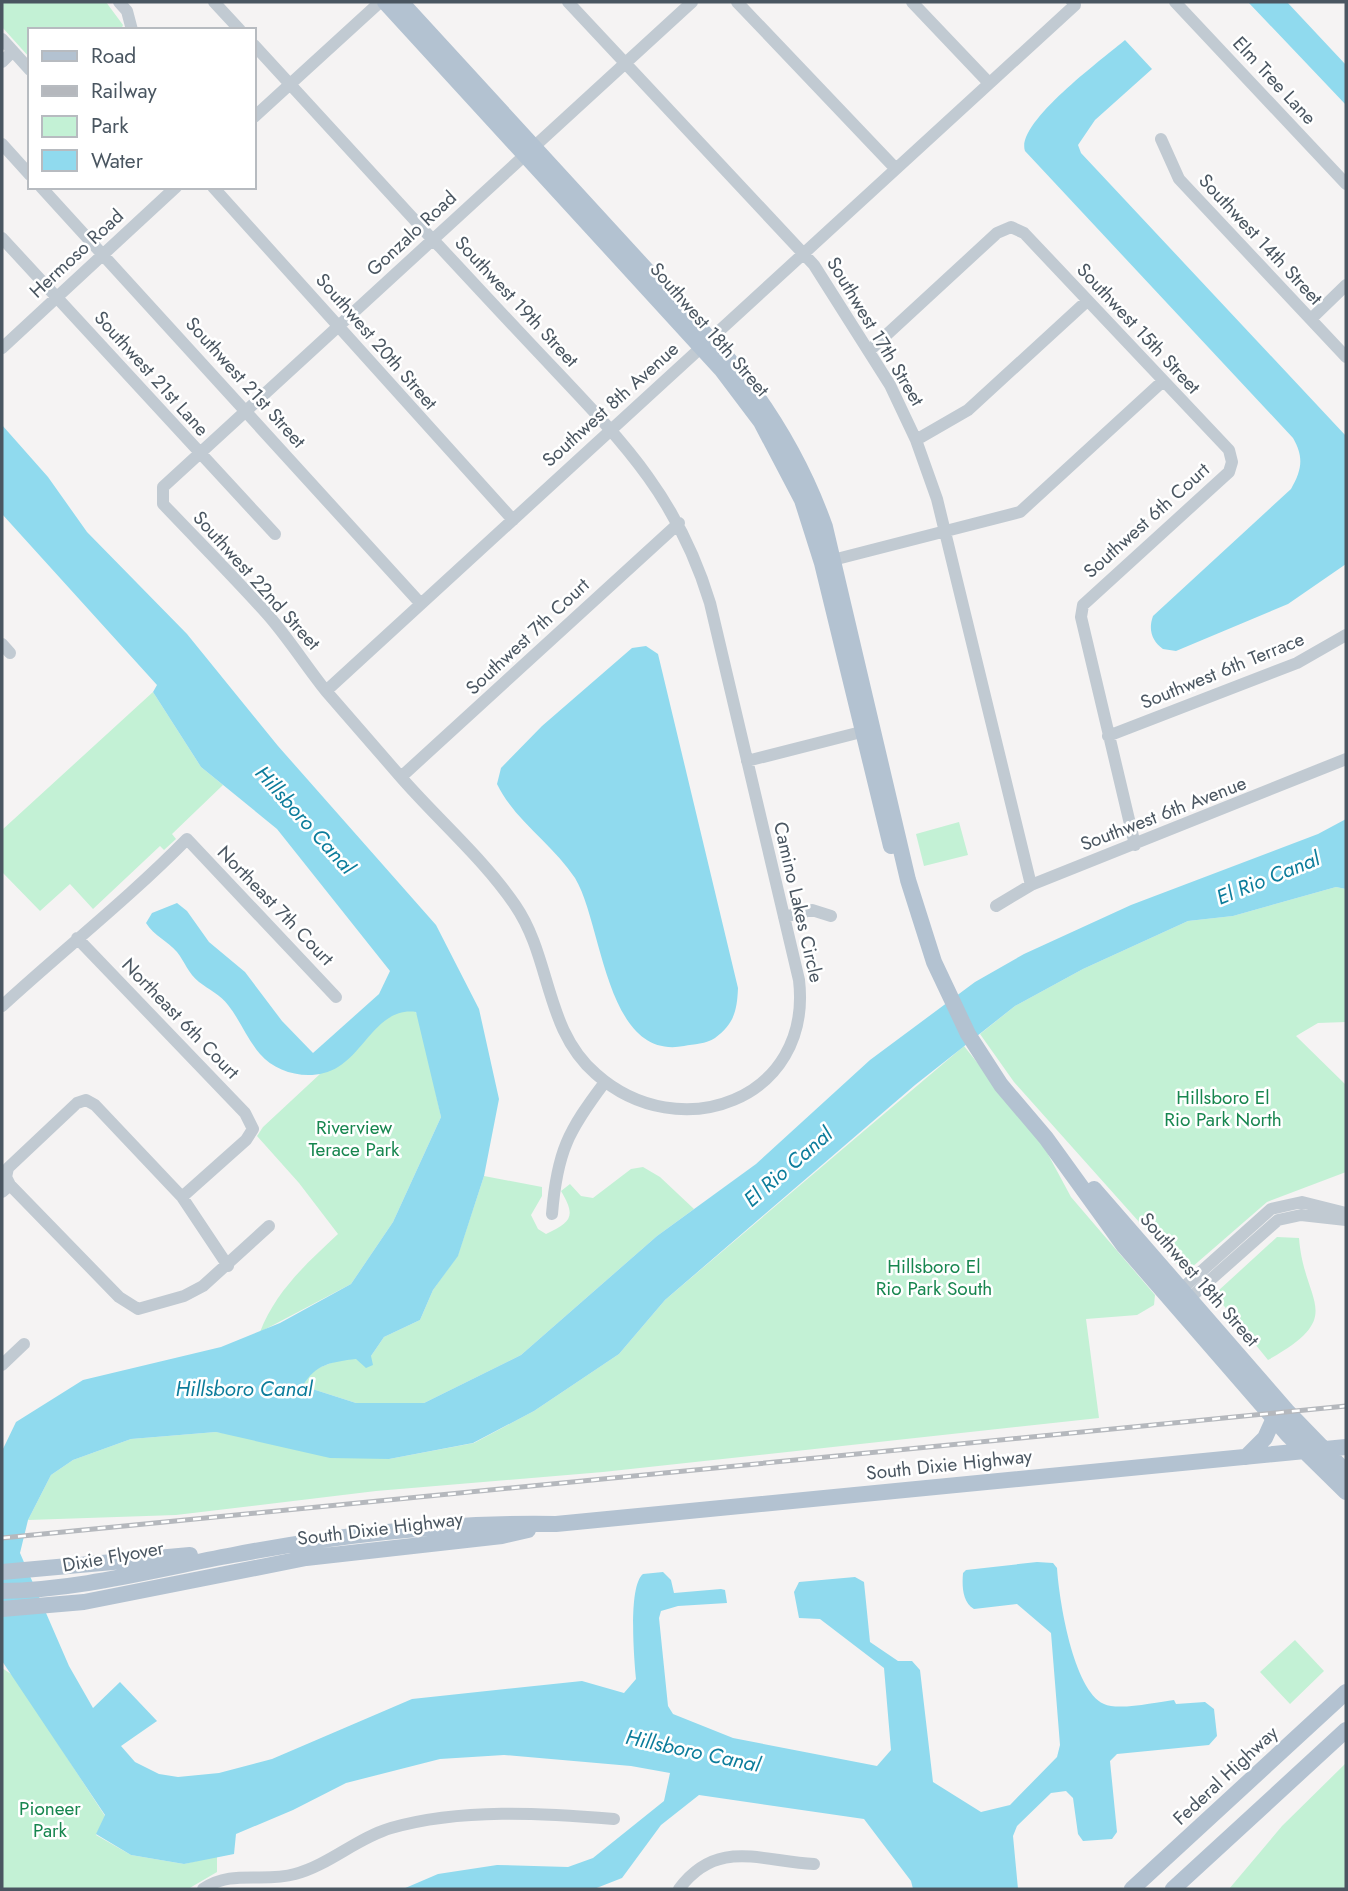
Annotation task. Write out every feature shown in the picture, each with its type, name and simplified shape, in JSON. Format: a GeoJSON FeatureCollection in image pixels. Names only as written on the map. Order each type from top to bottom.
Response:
{"type":"FeatureCollection","features":[{"type":"Feature","properties":{"kind":"main road","name":"Southwest 18th Street"},"geometry":{"type":"LineString","coordinates":[[382,2],[529,151],[706,343],[752,387],[789,444],[813,495],[908,880],[944,986],[982,1059],[1180,1299],[1274,1419],[1346,1492]]}},
{"type":"Feature","properties":{"kind":"main road","name":"Southwest 18th Street"},"geometry":{"type":"LineString","coordinates":[[401,2],[529,151]]}},
{"type":"Feature","properties":{"kind":"main road","name":"Southwest 18th Street"},"geometry":{"type":"LineString","coordinates":[[1180,1299],[1346,1472]]}},
{"type":"Feature","properties":{"kind":"main road"},"geometry":{"type":"LineString","coordinates":[[1246,1457],[1265,1438],[1274,1419]]}},
{"type":"Feature","properties":{"kind":"main road","name":"South Dixie Highway"},"geometry":{"type":"LineString","coordinates":[[209,1575],[306,1558],[502,1535],[556,1524],[1346,1447]]}},
{"type":"Feature","properties":{"kind":"main road","name":"South Dixie Highway"},"geometry":{"type":"LineString","coordinates":[[232,1555],[323,1541],[448,1528],[501,1523],[556,1524]]}},
{"type":"Feature","properties":{"kind":"main road"},"geometry":{"type":"LineString","coordinates":[[2,1572],[182,1555],[232,1555]]}},
{"type":"Feature","properties":{"kind":"main road"},"geometry":{"type":"LineString","coordinates":[[209,1575],[232,1555]]}},
{"type":"Feature","properties":{"kind":"main road","name":"Dixie Flyover"},"geometry":{"type":"LineString","coordinates":[[2,1591],[49,1589],[232,1555]]}},
{"type":"Feature","properties":{"kind":"main road","name":"Dixie Flyover"},"geometry":{"type":"LineString","coordinates":[[2,1609],[51,1606],[209,1575]]}},
{"type":"Feature","properties":{"kind":"main road","name":"Federal Highway"},"geometry":{"type":"LineString","coordinates":[[1132,1889],[1346,1692]]}},
{"type":"Feature","properties":{"kind":"main road"},"geometry":{"type":"LineString","coordinates":[[1173,1889],[1346,1730]]}},
{"type":"Feature","properties":{"kind":"main road"},"geometry":{"type":"LineString","coordinates":[[1235,1832],[1230,1826],[1228,1813],[1239,1790]]}},
{"type":"Feature","properties":{"kind":"main road"},"geometry":{"type":"LineString","coordinates":[[1204,1862],[1213,1841],[1213,1830],[1208,1819]]}},
{"type":"Feature","properties":{"kind":"street"},"geometry":{"type":"LineString","coordinates":[[119,2],[127,11],[131,28]]}},
{"type":"Feature","properties":{"kind":"street"},"geometry":{"type":"LineString","coordinates":[[214,2],[238,28]]}},
{"type":"Feature","properties":{"kind":"street"},"geometry":{"type":"LineString","coordinates":[[256,115],[382,2]]}},
{"type":"Feature","properties":{"kind":"street","name":"Southwest 17th Street"},"geometry":{"type":"LineString","coordinates":[[568,2],[804,253],[870,350],[916,440],[946,534],[1031,885]]}},
{"type":"Feature","properties":{"kind":"street","name":"Gonzalo Road"},"geometry":{"type":"LineString","coordinates":[[160,495],[163,487],[692,2]]}},
{"type":"Feature","properties":{"kind":"street"},"geometry":{"type":"LineString","coordinates":[[737,2],[896,169]]}},
{"type":"Feature","properties":{"kind":"street"},"geometry":{"type":"LineString","coordinates":[[912,2],[989,83]]}},
{"type":"Feature","properties":{"kind":"street","name":"Elm Tree Lane"},"geometry":{"type":"LineString","coordinates":[[1175,2],[1346,184]]}},
{"type":"Feature","properties":{"kind":"street","name":"Southwest 8th Avenue"},"geometry":{"type":"LineString","coordinates":[[326,691],[896,169],[1073,3]]}},
{"type":"Feature","properties":{"kind":"street"},"geometry":{"type":"LineString","coordinates":[[2,39],[28,68]]}},
{"type":"Feature","properties":{"kind":"street","name":"Southwest 19th Street"},"geometry":{"type":"LineString","coordinates":[[256,46],[611,429]]}},
{"type":"Feature","properties":{"kind":"street"},"geometry":{"type":"LineString","coordinates":[[2,62],[13,51]]}},
{"type":"Feature","properties":{"kind":"street","name":"Southwest 14th Street"},"geometry":{"type":"LineString","coordinates":[[1161,139],[1179,179],[1346,357]]}},
{"type":"Feature","properties":{"kind":"street"},"geometry":{"type":"LineString","coordinates":[[2,144],[28,173]]}},
{"type":"Feature","properties":{"kind":"street","name":"Southwest 21st Street"},"geometry":{"type":"LineString","coordinates":[[43,189],[421,604]]}},
{"type":"Feature","properties":{"kind":"street","name":"Hermoso Road"},"geometry":{"type":"LineString","coordinates":[[2,348],[174,189]]}},
{"type":"Feature","properties":{"kind":"street","name":"Southwest 20th Street"},"geometry":{"type":"LineString","coordinates":[[215,189],[513,520]]}},
{"type":"Feature","properties":{"kind":"street","name":"Southwest 15th Street"},"geometry":{"type":"LineString","coordinates":[[870,350],[997,233],[1010,227],[1024,233],[1229,450],[1232,462]]}},
{"type":"Feature","properties":{"kind":"street","name":"Southwest 21st Lane"},"geometry":{"type":"LineString","coordinates":[[2,238],[275,534]]}},
{"type":"Feature","properties":{"kind":"street"},"geometry":{"type":"LineString","coordinates":[[1311,319],[1346,285]]}},
{"type":"Feature","properties":{"kind":"street"},"geometry":{"type":"LineString","coordinates":[[916,440],[968,410],[1087,301]]}},
{"type":"Feature","properties":{"kind":"street"},"geometry":{"type":"LineString","coordinates":[[828,561],[946,534],[1020,512],[1163,382]]}},
{"type":"Feature","properties":{"kind":"street","name":"Camino Lakes Circle"},"geometry":{"type":"LineString","coordinates":[[326,691],[514,902],[541,954],[551,1000],[563,1032],[582,1060],[605,1082],[642,1102],[685,1110],[722,1105],[748,1093],[763,1082],[786,1052],[800,1011],[799,980],[709,603],[679,523],[645,469],[611,429]]}},
{"type":"Feature","properties":{"kind":"street","name":"Southwest 6th Court"},"geometry":{"type":"LineString","coordinates":[[1108,736],[1081,617],[1083,605],[1228,472],[1232,462]]}},
{"type":"Feature","properties":{"kind":"street","name":"Southwest 22nd Street"},"geometry":{"type":"LineString","coordinates":[[160,495],[163,504],[269,617],[326,691]]}},
{"type":"Feature","properties":{"kind":"street","name":"Southwest 7th Court"},"geometry":{"type":"LineString","coordinates":[[401,778],[679,523]]}},
{"type":"Feature","properties":{"kind":"street","name":"Southwest 6th Terrace"},"geometry":{"type":"LineString","coordinates":[[1108,736],[1297,663],[1346,635]]}},
{"type":"Feature","properties":{"kind":"street"},"geometry":{"type":"LineString","coordinates":[[747,761],[869,730]]}},
{"type":"Feature","properties":{"kind":"street"},"geometry":{"type":"LineString","coordinates":[[1108,736],[1135,845]]}},
{"type":"Feature","properties":{"kind":"street","name":"Southwest 6th Avenue"},"geometry":{"type":"LineString","coordinates":[[996,906],[1031,885],[1346,759]]}},
{"type":"Feature","properties":{"kind":"street","name":"Northeast 7th Court"},"geometry":{"type":"LineString","coordinates":[[77,938],[133,894],[187,839],[336,997]]}},
{"type":"Feature","properties":{"kind":"street"},"geometry":{"type":"LineString","coordinates":[[784,917],[812,910],[831,916]]}},
{"type":"Feature","properties":{"kind":"street"},"geometry":{"type":"LineString","coordinates":[[2,1006],[77,938]]}},
{"type":"Feature","properties":{"kind":"street","name":"Northeast 6th Court"},"geometry":{"type":"LineString","coordinates":[[77,938],[245,1113],[253,1129],[246,1140],[181,1197]]}},
{"type":"Feature","properties":{"kind":"street"},"geometry":{"type":"LineString","coordinates":[[552,1214],[562,1150],[576,1120],[605,1082]]}},
{"type":"Feature","properties":{"kind":"street"},"geometry":{"type":"LineString","coordinates":[[228,1266],[181,1197],[95,1105],[86,1100],[77,1103],[8,1168],[6,1188],[131,1308],[138,1309],[184,1296],[203,1286],[228,1266],[269,1226]]}},
{"type":"Feature","properties":{"kind":"street"},"geometry":{"type":"LineString","coordinates":[[1180,1299],[1271,1209],[1346,1213]]}},
{"type":"Feature","properties":{"kind":"street"},"geometry":{"type":"LineString","coordinates":[[1330,1213],[1346,1220]]}},
{"type":"Feature","properties":{"kind":"street"},"geometry":{"type":"LineString","coordinates":[[2,1365],[24,1344]]}},
{"type":"Feature","properties":{"kind":"street"},"geometry":{"type":"LineString","coordinates":[[203,1889],[218,1879],[296,1874],[358,1841],[391,1828],[424,1822],[526,1812],[614,1819]]}},
{"type":"Feature","properties":{"kind":"street"},"geometry":{"type":"LineString","coordinates":[[679,1889],[692,1874],[719,1857],[738,1856],[814,1864]]}},
{"type":"Feature","properties":{"kind":"green space"},"geometry":{"type":"Polygon","coordinates":[[[2,2],[106,2],[123,25],[122,28],[28,28],[28,56],[2,27],[2,2]]]}},
{"type":"Feature","properties":{"kind":"green space"},"geometry":{"type":"Polygon","coordinates":[[[153,692],[201,767],[223,785],[172,834],[176,839],[164,850],[160,846],[93,909],[70,884],[40,911],[2,872],[2,830],[153,692]]]}},
{"type":"Feature","properties":{"kind":"green space"},"geometry":{"type":"Polygon","coordinates":[[[959,822],[968,855],[924,866],[916,834],[959,822]]]}},
{"type":"Feature","properties":{"kind":"green space","name":"Hillsboro El Rio Park North"},"geometry":{"type":"Polygon","coordinates":[[[1336,887],[1346,889],[1346,1022],[1318,1023],[1296,1036],[1346,1085],[1346,1172],[1267,1202],[1191,1268],[1182,1270],[1014,1082],[980,1034],[1015,1006],[1083,969],[1188,921],[1233,916],[1336,887]]]}},
{"type":"Feature","properties":{"kind":"green space","name":"Riverview Terace Park"},"geometry":{"type":"Polygon","coordinates":[[[406,994],[420,1020],[441,1117],[393,1222],[351,1284],[260,1332],[283,1291],[303,1267],[338,1234],[299,1183],[257,1136],[263,1127],[406,994]]]}},
{"type":"Feature","properties":{"kind":"green space","name":"Hillsboro El Rio Park South"},"geometry":{"type":"Polygon","coordinates":[[[964,1046],[1043,1145],[1071,1197],[1155,1295],[1154,1305],[1137,1315],[1086,1319],[1099,1418],[603,1472],[376,1491],[176,1515],[28,1520],[51,1475],[73,1460],[131,1439],[216,1432],[389,1459],[474,1443],[534,1411],[619,1354],[665,1300],[964,1046]]]}},
{"type":"Feature","properties":{"kind":"green space"},"geometry":{"type":"Polygon","coordinates":[[[643,1167],[660,1177],[694,1209],[657,1236],[521,1355],[424,1403],[356,1403],[303,1386],[311,1371],[336,1361],[371,1356],[384,1337],[420,1320],[433,1290],[458,1255],[484,1176],[542,1187],[542,1196],[531,1215],[538,1229],[546,1234],[561,1226],[569,1217],[569,1207],[561,1191],[570,1184],[581,1196],[593,1198],[631,1169],[643,1167]]]}},
{"type":"Feature","properties":{"kind":"green space"},"geometry":{"type":"Polygon","coordinates":[[[1277,1237],[1299,1238],[1302,1261],[1315,1307],[1314,1319],[1307,1331],[1293,1345],[1268,1360],[1216,1296],[1218,1291],[1277,1237]]]}},
{"type":"Feature","properties":{"kind":"green space"},"geometry":{"type":"Polygon","coordinates":[[[1295,1640],[1324,1671],[1290,1704],[1260,1672],[1295,1640]]]}},
{"type":"Feature","properties":{"kind":"green space","name":"Pioneer Park"},"geometry":{"type":"Polygon","coordinates":[[[2,1668],[14,1676],[105,1816],[96,1835],[131,1855],[184,1864],[217,1856],[217,1872],[188,1889],[2,1889],[2,1668]]]}},
{"type":"Feature","properties":{"kind":"green space"},"geometry":{"type":"Polygon","coordinates":[[[1346,1763],[1346,1889],[1229,1889],[1282,1826],[1346,1763]]]}},
{"type":"Feature","properties":{"kind":"water"},"geometry":{"type":"Polygon","coordinates":[[[1248,2],[1287,2],[1346,65],[1346,105],[1248,2]]]}},
{"type":"Feature","properties":{"kind":"water"},"geometry":{"type":"Polygon","coordinates":[[[1125,40],[1152,69],[1095,120],[1078,145],[1081,153],[1346,436],[1346,564],[1288,604],[1176,651],[1163,649],[1156,642],[1151,630],[1153,616],[1291,489],[1299,470],[1300,457],[1293,438],[1025,151],[1026,139],[1033,124],[1047,108],[1125,40]]]}},
{"type":"Feature","properties":{"kind":"water","name":"Hillsboro Canal"},"geometry":{"type":"Polygon","coordinates":[[[2,425],[48,477],[87,532],[187,634],[278,746],[436,925],[479,1009],[499,1099],[484,1176],[458,1256],[433,1290],[420,1320],[384,1337],[371,1356],[373,1365],[366,1368],[356,1359],[332,1363],[313,1373],[303,1386],[356,1403],[424,1403],[521,1355],[657,1236],[756,1164],[870,1060],[975,982],[1024,954],[1131,905],[1318,834],[1346,819],[1346,889],[1336,887],[1233,916],[1188,921],[1083,969],[1015,1006],[915,1085],[665,1300],[619,1354],[534,1411],[473,1443],[389,1459],[330,1458],[216,1432],[131,1439],[73,1460],[51,1475],[28,1520],[20,1553],[69,1666],[93,1708],[120,1682],[157,1721],[121,1746],[135,1762],[159,1774],[178,1777],[219,1773],[272,1759],[412,1699],[582,1681],[624,1693],[636,1679],[633,1623],[638,1581],[643,1574],[663,1572],[671,1580],[674,1593],[721,1589],[725,1590],[727,1603],[678,1606],[661,1611],[659,1618],[668,1706],[673,1714],[733,1738],[877,1766],[891,1750],[884,1668],[820,1619],[799,1618],[794,1592],[799,1582],[855,1577],[864,1582],[870,1642],[898,1661],[912,1661],[920,1670],[933,1782],[981,1812],[1010,1805],[1057,1757],[1060,1745],[1051,1633],[1017,1604],[974,1609],[965,1598],[963,1573],[966,1570],[1037,1562],[1053,1563],[1057,1568],[1065,1621],[1076,1663],[1093,1695],[1110,1706],[1174,1700],[1176,1704],[1205,1702],[1214,1709],[1217,1736],[1209,1745],[1117,1754],[1110,1761],[1117,1832],[1112,1839],[1083,1841],[1078,1834],[1073,1798],[1066,1791],[1051,1793],[1017,1826],[1013,1836],[1018,1889],[913,1889],[911,1881],[864,1819],[699,1795],[661,1825],[622,1878],[594,1889],[403,1889],[438,1874],[497,1865],[568,1867],[593,1858],[664,1801],[670,1773],[631,1766],[504,1755],[440,1759],[346,1783],[293,1810],[236,1834],[234,1854],[184,1864],[131,1855],[96,1834],[105,1815],[2,1661],[2,1451],[16,1422],[83,1380],[221,1347],[280,1323],[351,1284],[393,1222],[441,1117],[416,1012],[403,1012],[392,1016],[374,1031],[348,1060],[328,1072],[308,1075],[286,1071],[276,1067],[260,1054],[225,1001],[195,979],[177,952],[146,923],[152,913],[177,903],[187,911],[209,942],[245,972],[282,1021],[313,1053],[379,994],[390,971],[277,829],[201,767],[153,692],[157,685],[2,514],[2,425]]]}},
{"type":"Feature","properties":{"kind":"water"},"geometry":{"type":"Polygon","coordinates":[[[646,646],[658,654],[738,988],[737,1004],[726,1028],[704,1043],[684,1046],[658,1045],[638,1033],[622,1012],[610,985],[575,878],[514,810],[497,784],[501,768],[542,726],[632,648],[646,646]]]}},
{"type":"Feature","properties":{"kind":"railway"},"geometry":{"type":"LineString","coordinates":[[2,1538],[1346,1406]]}},
{"type":"Feature","properties":{"kind":"water label","name":"El Rio Canal"},"geometry":{"type":"Point","coordinates":[1268,878]}},
{"type":"Feature","properties":{"kind":"water label","name":"El Rio Canal"},"geometry":{"type":"Point","coordinates":[788,1167]}}]}
